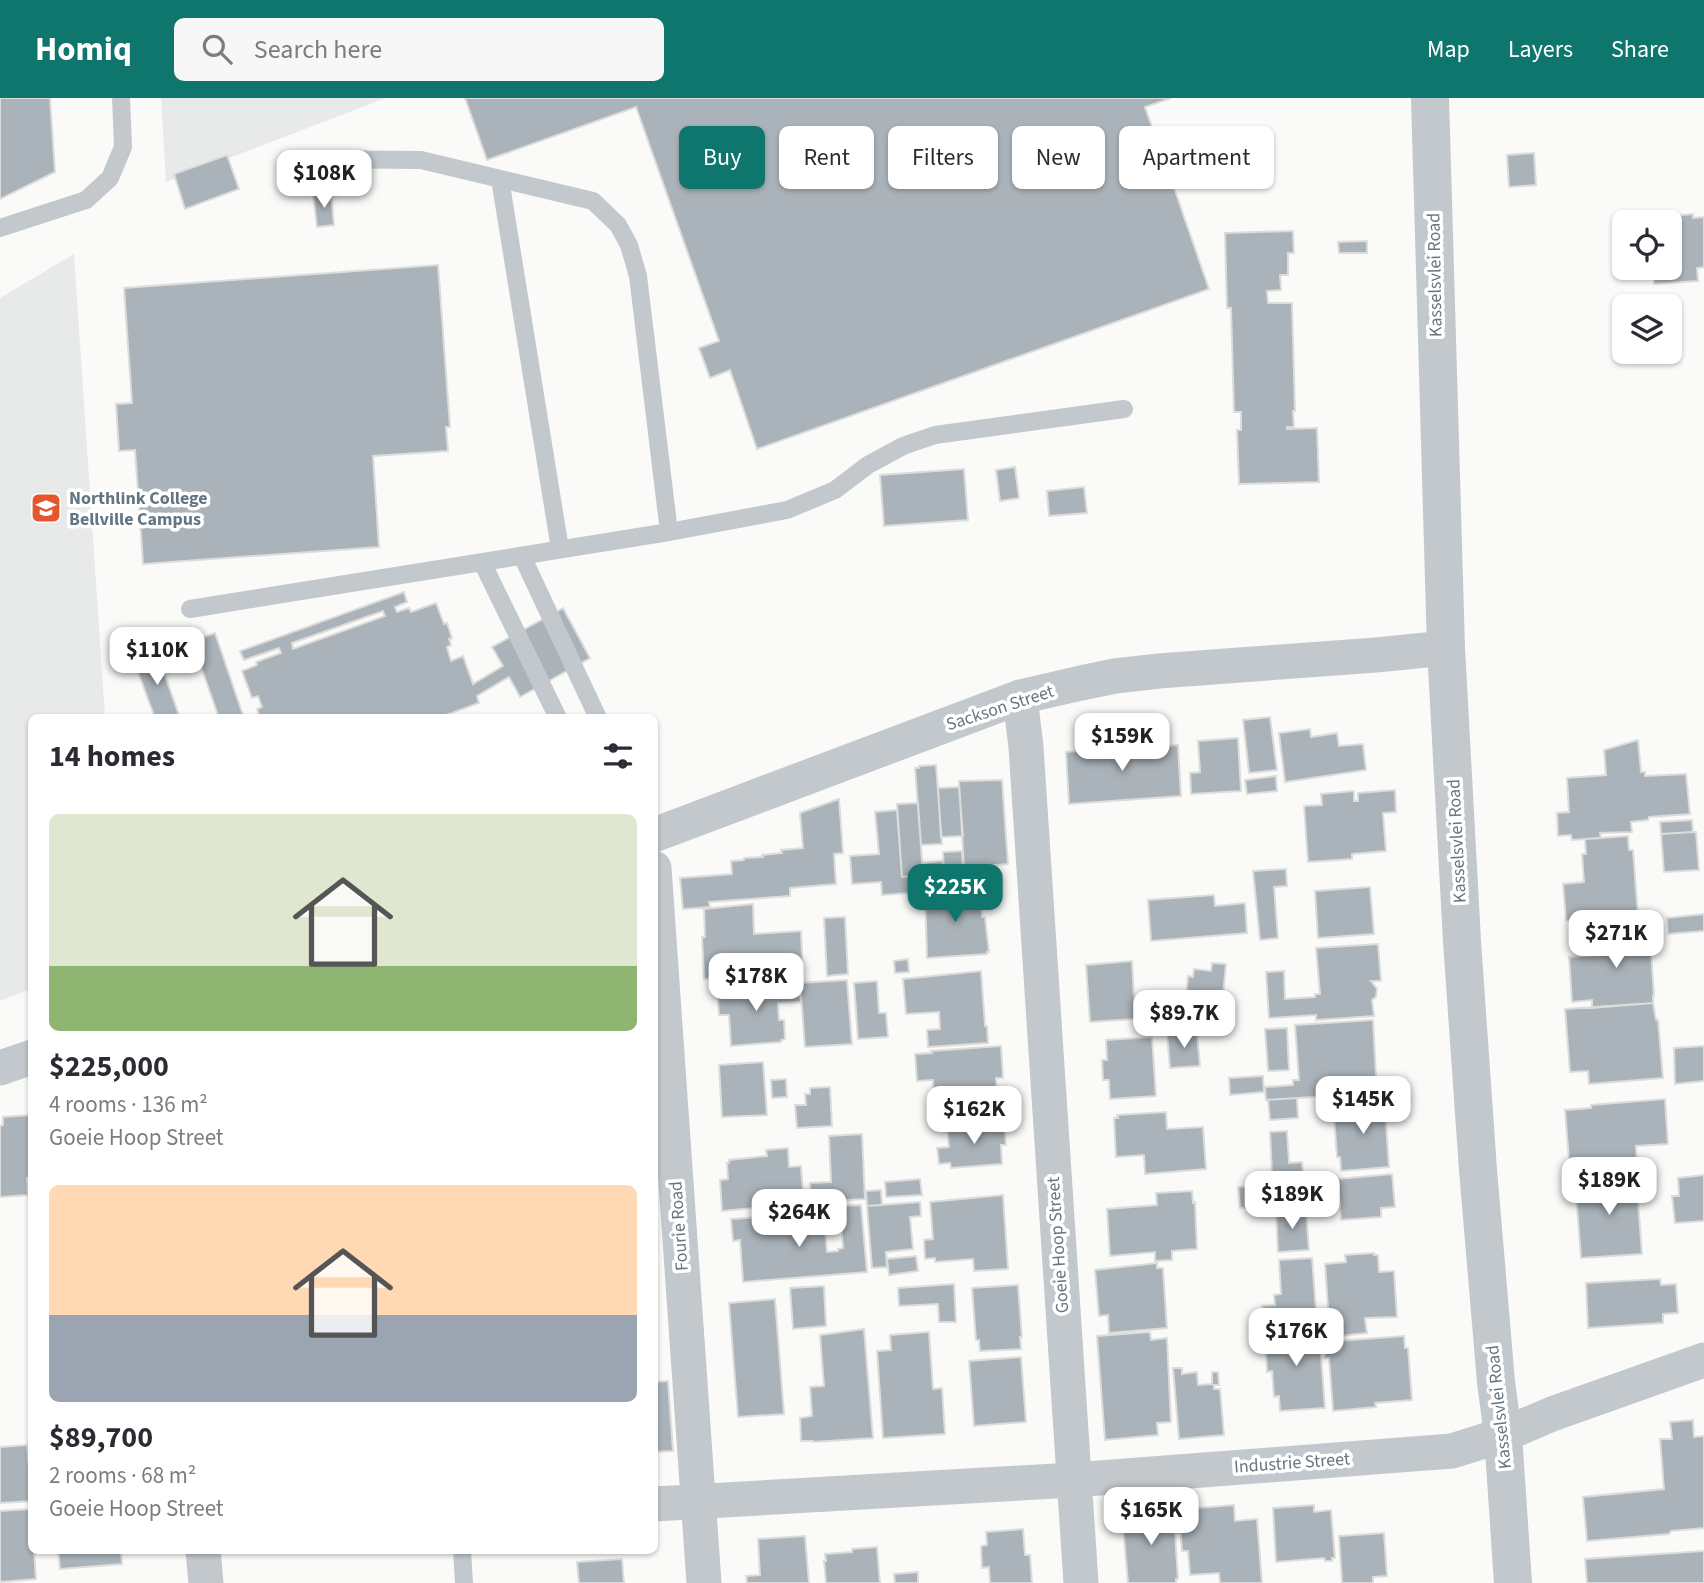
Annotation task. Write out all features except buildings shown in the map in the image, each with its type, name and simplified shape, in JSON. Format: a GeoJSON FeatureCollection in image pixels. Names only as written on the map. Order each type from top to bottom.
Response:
{"type":"FeatureCollection","features":[{"type":"Feature","properties":{"kind":"street","name":"Kasselsvlei Road"},"geometry":{"type":"LineString","coordinates":[[1430,98],[1446,648],[1462,941],[1478,1170],[1503,1435],[1513,1583]]}},
{"type":"Feature","properties":{"kind":"street","name":"Sackson Street"},"geometry":{"type":"LineString","coordinates":[[658,833],[1020,697],[1081,682],[1159,671],[1446,648]]}},
{"type":"Feature","properties":{"kind":"street","name":"Goeie Hoop Street"},"geometry":{"type":"LineString","coordinates":[[1020,697],[1026,747],[1081,1583]]}},
{"type":"Feature","properties":{"kind":"street","name":"Fourie Road"},"geometry":{"type":"LineString","coordinates":[[658,926],[704,1583]]}},
{"type":"Feature","properties":{"kind":"street"},"geometry":{"type":"LineString","coordinates":[[0,1068],[28,1058]]}},
{"type":"Feature","properties":{"kind":"street","name":"Industrie Street"},"geometry":{"type":"LineString","coordinates":[[658,1504],[1073,1480],[1452,1451],[1503,1435],[1552,1414],[1704,1360]]}},
{"type":"Feature","properties":{"kind":"street"},"geometry":{"type":"LineString","coordinates":[[204,1554],[206,1583]]}},
{"type":"Feature","properties":{"kind":"lane"},"geometry":{"type":"LineString","coordinates":[[0,228],[86,200],[110,178],[123,147],[121,98]]}},
{"type":"Feature","properties":{"kind":"lane"},"geometry":{"type":"LineString","coordinates":[[298,159],[421,160],[593,201],[618,225],[629,245],[638,276],[669,532]]}},
{"type":"Feature","properties":{"kind":"lane"},"geometry":{"type":"LineString","coordinates":[[500,179],[561,549]]}},
{"type":"Feature","properties":{"kind":"lane"},"geometry":{"type":"LineString","coordinates":[[190,610],[669,532],[787,510],[835,490],[868,465],[903,446],[935,435],[1124,409]]}},
{"type":"Feature","properties":{"kind":"lane"},"geometry":{"type":"LineString","coordinates":[[522,556],[596,714]]}},
{"type":"Feature","properties":{"kind":"lane"},"geometry":{"type":"LineString","coordinates":[[482,562],[556,714]]}},
{"type":"Feature","properties":{"kind":"lane"},"geometry":{"type":"LineString","coordinates":[[462,1554],[464,1583]]}},
{"type":"Feature","properties":{"kind":"shaded area"},"geometry":{"type":"Polygon","coordinates":[[[161,98],[386,98],[166,182],[161,98]]]}},
{"type":"Feature","properties":{"kind":"shaded area","name":"Northlink College Bellville Campus"},"geometry":{"type":"Polygon","coordinates":[[[74,254],[105,714],[28,714],[28,990],[0,1001],[0,298],[74,254]]]}},
{"type":"Feature","properties":{"kind":"place","name":"Northlink College Bellville Campus"},"geometry":{"type":"Point","coordinates":[46,508]}}]}
